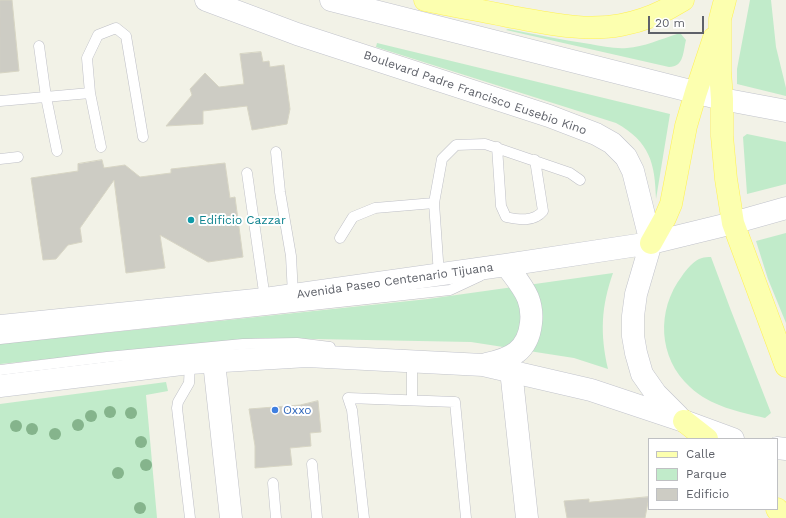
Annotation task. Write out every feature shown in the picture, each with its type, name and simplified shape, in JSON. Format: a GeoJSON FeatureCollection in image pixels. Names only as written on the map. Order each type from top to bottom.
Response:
{"type":"FeatureCollection","features":[{"type":"Feature","properties":{"kind":"main road","name":"Boulevard Padre Francisco Eusebio Kino"},"geometry":{"type":"LineString","coordinates":[[206,0],[297,34],[527,109],[596,134],[612,143],[626,157],[633,171],[651,242]]}},
{"type":"Feature","properties":{"kind":"main road"},"geometry":{"type":"LineString","coordinates":[[331,0],[722,99],[786,112]]}},
{"type":"Feature","properties":{"kind":"main road"},"geometry":{"type":"LineString","coordinates":[[425,0],[545,23],[599,27],[621,25],[644,19],[664,11],[683,0]]}},
{"type":"Feature","properties":{"kind":"main road"},"geometry":{"type":"LineString","coordinates":[[706,438],[656,394],[642,374],[633,336],[633,316],[636,294],[651,242],[665,218],[671,204],[685,132],[696,92],[723,10]]}},
{"type":"Feature","properties":{"kind":"main road"},"geometry":{"type":"LineString","coordinates":[[723,10],[720,71],[722,136],[726,179],[733,224],[786,366]]}},
{"type":"Feature","properties":{"kind":"main road","name":"Avenida Paseo Centenario Tijuana"},"geometry":{"type":"LineString","coordinates":[[0,326],[265,299],[506,265],[651,242],[733,224],[786,208]]}},
{"type":"Feature","properties":{"kind":"main road"},"geometry":{"type":"LineString","coordinates":[[482,365],[511,357],[521,349],[527,341],[531,330],[532,320],[529,299],[506,265]]}},
{"type":"Feature","properties":{"kind":"main road"},"geometry":{"type":"LineString","coordinates":[[0,386],[190,363],[307,356],[482,365],[511,370],[591,390],[684,420],[730,438]]}},
{"type":"Feature","properties":{"kind":"main road"},"geometry":{"type":"LineString","coordinates":[[214,362],[231,518]]}},
{"type":"Feature","properties":{"kind":"main road"},"geometry":{"type":"LineString","coordinates":[[511,370],[528,518]]}},
{"type":"Feature","properties":{"kind":"lane"},"geometry":{"type":"LineString","coordinates":[[101,147],[90,93],[87,58],[98,35],[116,28],[126,36],[144,138]]}},
{"type":"Feature","properties":{"kind":"lane"},"geometry":{"type":"LineString","coordinates":[[39,46],[46,97],[56,151]]}},
{"type":"Feature","properties":{"kind":"lane"},"geometry":{"type":"LineString","coordinates":[[0,101],[90,93]]}},
{"type":"Feature","properties":{"kind":"lane"},"geometry":{"type":"LineString","coordinates":[[439,275],[434,203],[442,158],[456,145],[486,144],[570,173],[580,180]]}},
{"type":"Feature","properties":{"kind":"lane"},"geometry":{"type":"LineString","coordinates":[[496,147],[501,206],[506,217],[520,220],[539,216],[544,211],[535,160]]}},
{"type":"Feature","properties":{"kind":"lane"},"geometry":{"type":"LineString","coordinates":[[276,152],[280,192],[291,256],[293,295]]}},
{"type":"Feature","properties":{"kind":"lane"},"geometry":{"type":"LineString","coordinates":[[0,159],[18,157]]}},
{"type":"Feature","properties":{"kind":"lane"},"geometry":{"type":"LineString","coordinates":[[248,173],[265,299]]}},
{"type":"Feature","properties":{"kind":"lane"},"geometry":{"type":"LineString","coordinates":[[340,238],[353,217],[375,208],[434,203]]}},
{"type":"Feature","properties":{"kind":"lane"},"geometry":{"type":"LineString","coordinates":[[0,339],[450,290],[506,265]]}},
{"type":"Feature","properties":{"kind":"lane"},"geometry":{"type":"LineString","coordinates":[[0,370],[107,357],[243,344],[297,344],[386,352],[412,362],[412,400]]}},
{"type":"Feature","properties":{"kind":"lane"},"geometry":{"type":"LineString","coordinates":[[190,363],[189,383],[178,402],[177,408],[190,518]]}},
{"type":"Feature","properties":{"kind":"lane"},"geometry":{"type":"LineString","coordinates":[[364,518],[352,410],[348,398],[454,402],[466,518]]}},
{"type":"Feature","properties":{"kind":"lane"},"geometry":{"type":"LineString","coordinates":[[312,464],[317,518]]}},
{"type":"Feature","properties":{"kind":"lane"},"geometry":{"type":"LineString","coordinates":[[273,483],[276,518]]}},
{"type":"Feature","properties":{"kind":"green space"},"geometry":{"type":"Polygon","coordinates":[[[750,0],[771,0],[776,47],[786,88],[786,96],[737,84],[737,69],[750,0]]]}},
{"type":"Feature","properties":{"kind":"green space"},"geometry":{"type":"Polygon","coordinates":[[[508,29],[569,41],[617,48],[640,46],[677,34],[681,34],[686,40],[680,62],[669,67],[506,30],[508,29]]]}},
{"type":"Feature","properties":{"kind":"green space"},"geometry":{"type":"Polygon","coordinates":[[[377,43],[670,114],[656,199],[652,164],[648,155],[636,138],[616,123],[376,47],[377,43]]]}},
{"type":"Feature","properties":{"kind":"green space"},"geometry":{"type":"Polygon","coordinates":[[[747,134],[786,142],[786,184],[747,194],[743,137],[747,134]]]}},
{"type":"Feature","properties":{"kind":"green space"},"geometry":{"type":"Polygon","coordinates":[[[786,233],[786,323],[768,279],[756,241],[786,233]]]}},
{"type":"Feature","properties":{"kind":"green space"},"geometry":{"type":"Polygon","coordinates":[[[711,257],[771,413],[765,418],[716,404],[698,394],[679,375],[667,348],[664,333],[665,318],[668,304],[674,289],[693,263],[699,259],[711,257]]]}},
{"type":"Feature","properties":{"kind":"green space"},"geometry":{"type":"Polygon","coordinates":[[[613,273],[606,297],[603,321],[605,356],[608,369],[574,358],[471,342],[262,338],[0,364],[0,344],[428,299],[613,273]]]}},
{"type":"Feature","properties":{"kind":"green space"},"geometry":{"type":"Polygon","coordinates":[[[166,382],[168,391],[146,395],[157,518],[0,518],[0,404],[166,382]]]}},
{"type":"Feature","properties":{"kind":"building"},"geometry":{"type":"Polygon","coordinates":[[[0,0],[12,0],[19,71],[0,73],[0,0]]]}},
{"type":"Feature","properties":{"kind":"building"},"geometry":{"type":"Polygon","coordinates":[[[261,52],[263,62],[269,61],[270,67],[284,65],[290,109],[287,124],[252,130],[247,106],[203,111],[203,124],[166,126],[192,95],[190,89],[205,73],[219,87],[244,84],[240,54],[261,52]]]}},
{"type":"Feature","properties":{"kind":"building"},"geometry":{"type":"Polygon","coordinates":[[[102,160],[104,168],[125,165],[140,177],[171,173],[171,169],[225,163],[230,198],[235,197],[243,257],[208,262],[160,235],[165,268],[126,273],[114,180],[80,228],[82,242],[68,245],[56,259],[43,260],[31,178],[78,171],[78,164],[102,160]]]}},
{"type":"Feature","properties":{"kind":"building"},"geometry":{"type":"Polygon","coordinates":[[[318,401],[321,432],[310,433],[311,446],[290,448],[292,465],[255,468],[255,446],[249,409],[300,405],[318,401]]]}},
{"type":"Feature","properties":{"kind":"building"},"geometry":{"type":"Polygon","coordinates":[[[648,497],[645,518],[567,518],[564,501],[589,499],[589,502],[648,497]]]}},
{"type":"Feature","properties":{"kind":"place","name":"Edificio Cazzar"},"geometry":{"type":"Point","coordinates":[191,220]}},
{"type":"Feature","properties":{"kind":"place","name":"Oxxo"},"geometry":{"type":"Point","coordinates":[275,410]}}]}
